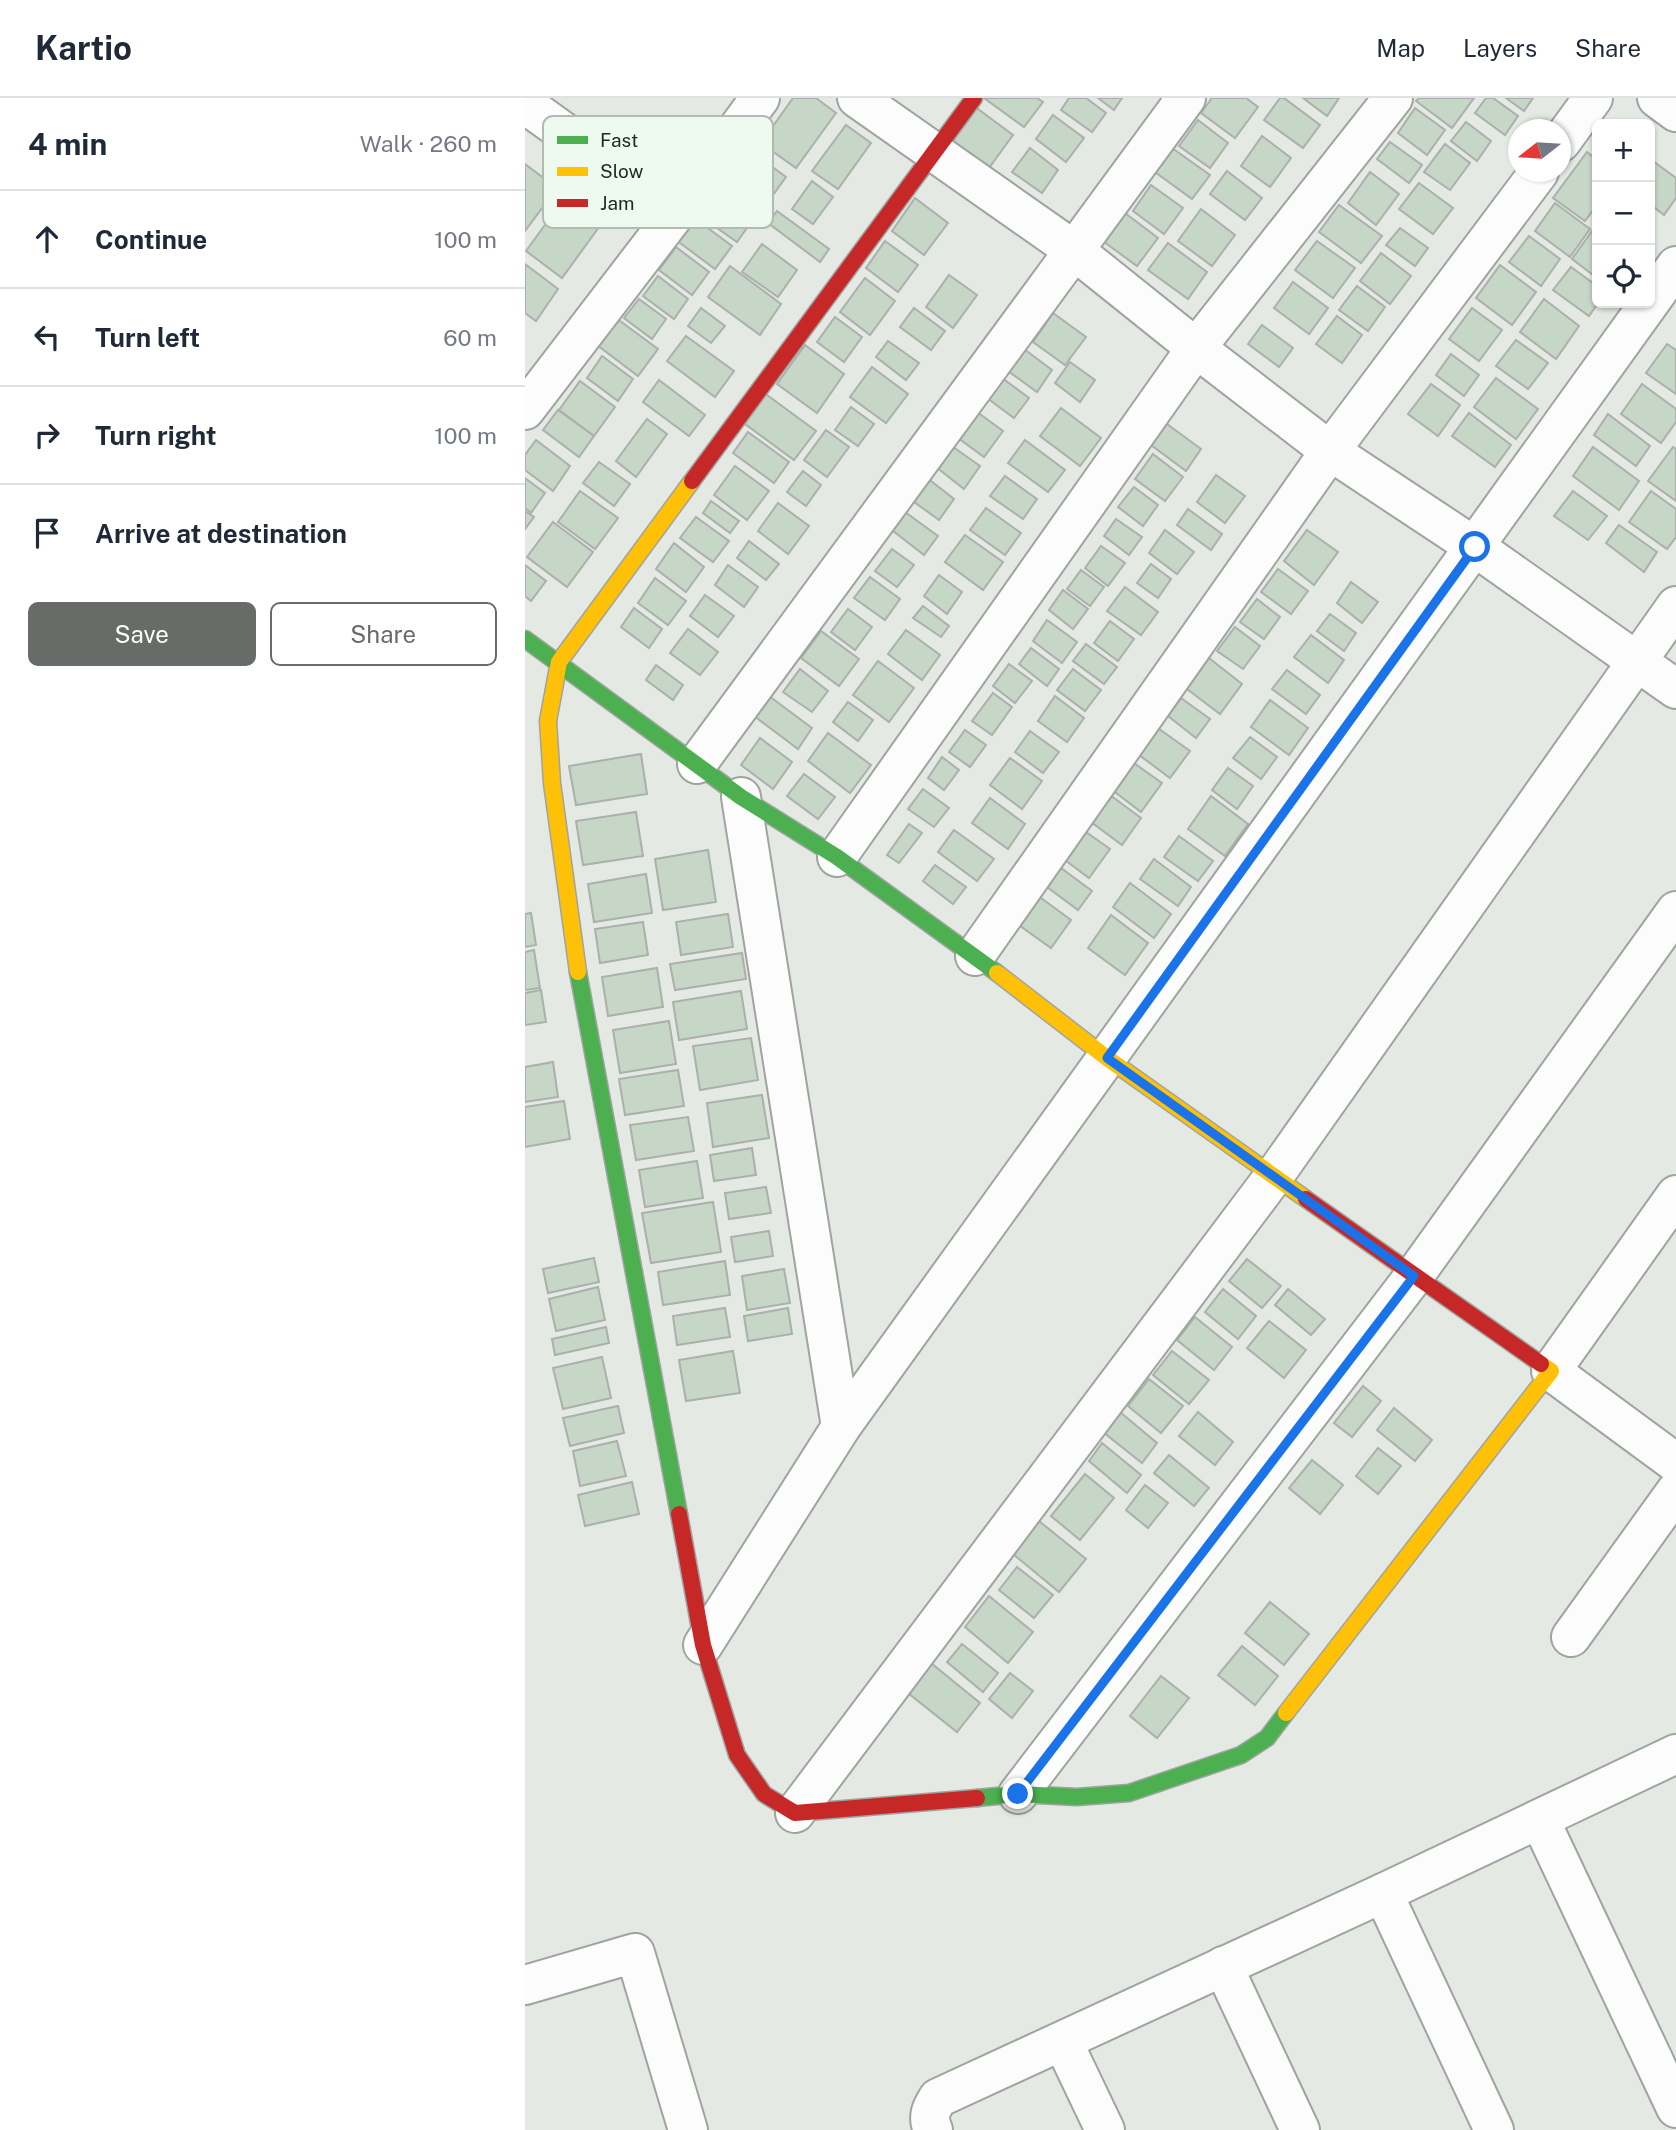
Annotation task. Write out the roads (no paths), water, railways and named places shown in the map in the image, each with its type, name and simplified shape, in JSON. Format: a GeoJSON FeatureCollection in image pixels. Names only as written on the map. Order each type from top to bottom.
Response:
{"type":"FeatureCollection","features":[{"type":"Feature","properties":{"kind":"street"},"geometry":{"type":"LineString","coordinates":[[747,116],[760,98]]}},
{"type":"Feature","properties":{"kind":"street"},"geometry":{"type":"LineString","coordinates":[[857,98],[1075,251],[1330,451],[1475,547],[1676,689]]}},
{"type":"Feature","properties":{"kind":"street"},"geometry":{"type":"LineString","coordinates":[[974,98],[559,662],[548,720],[552,783],[580,985],[703,1645],[737,1755],[764,1794],[795,1814],[1018,1794],[1077,1797],[1129,1793],[1241,1755],[1266,1738],[1551,1371],[1676,1195]]}},
{"type":"Feature","properties":{"kind":"street"},"geometry":{"type":"LineString","coordinates":[[697,764],[1186,98]]}},
{"type":"Feature","properties":{"kind":"street"},"geometry":{"type":"LineString","coordinates":[[837,857],[1196,348],[1393,98]]}},
{"type":"Feature","properties":{"kind":"street"},"geometry":{"type":"LineString","coordinates":[[1571,128],[1594,98]]}},
{"type":"Feature","properties":{"kind":"street"},"geometry":{"type":"LineString","coordinates":[[1657,98],[1676,112]]}},
{"type":"Feature","properties":{"kind":"street"},"geometry":{"type":"LineString","coordinates":[[975,957],[1330,451],[1532,182]]}},
{"type":"Feature","properties":{"kind":"street"},"geometry":{"type":"LineString","coordinates":[[525,410],[665,228]]}},
{"type":"Feature","properties":{"kind":"street"},"geometry":{"type":"LineString","coordinates":[[703,1645],[841,1427],[1676,266]]}},
{"type":"Feature","properties":{"kind":"street"},"geometry":{"type":"LineString","coordinates":[[795,1814],[1274,1176],[1676,606]]}},
{"type":"Feature","properties":{"kind":"street"},"geometry":{"type":"LineString","coordinates":[[525,639],[741,797],[837,857],[975,957],[1107,1058],[1551,1371],[1676,1463]]}},
{"type":"Feature","properties":{"kind":"street"},"geometry":{"type":"LineString","coordinates":[[741,797],[841,1427]]}},
{"type":"Feature","properties":{"kind":"street"},"geometry":{"type":"LineString","coordinates":[[1018,1794],[1414,1276],[1676,911]]}},
{"type":"Feature","properties":{"kind":"street"},"geometry":{"type":"LineString","coordinates":[[1571,1637],[1676,1491]]}},
{"type":"Feature","properties":{"kind":"street"},"geometry":{"type":"LineString","coordinates":[[933,2130],[929,2122],[931,2110],[938,2098],[1540,1820],[1676,1754]]}},
{"type":"Feature","properties":{"kind":"street"},"geometry":{"type":"LineString","coordinates":[[1540,1820],[1676,2108]]}},
{"type":"Feature","properties":{"kind":"street"},"geometry":{"type":"LineString","coordinates":[[1383,1893],[1494,2130]]}},
{"type":"Feature","properties":{"kind":"street"},"geometry":{"type":"LineString","coordinates":[[525,1985],[635,1953],[688,2130]]}},
{"type":"Feature","properties":{"kind":"street"},"geometry":{"type":"LineString","coordinates":[[1223,1966],[1300,2130]]}},
{"type":"Feature","properties":{"kind":"street"},"geometry":{"type":"LineString","coordinates":[[1063,2042],[1105,2130]]}}]}
